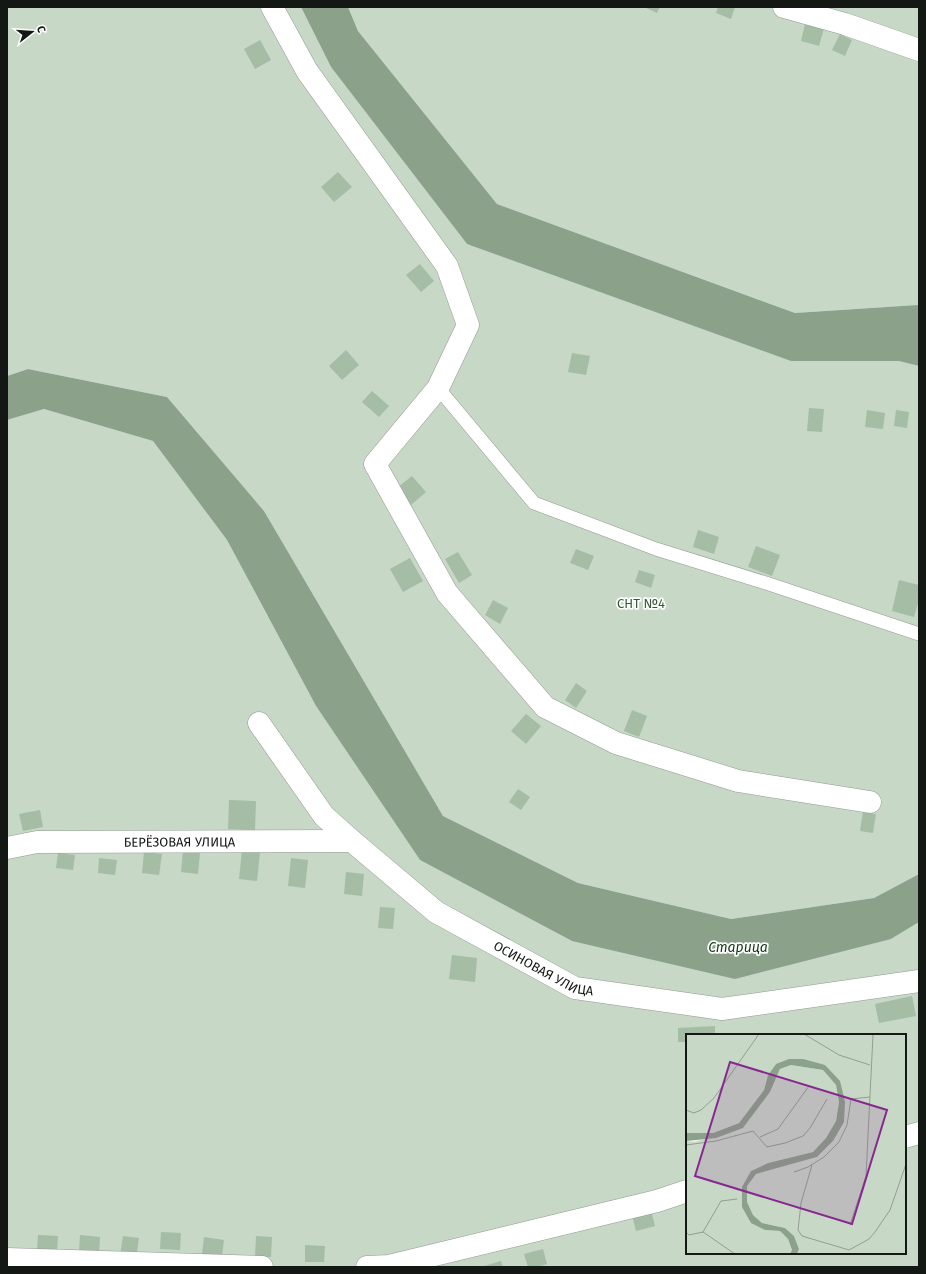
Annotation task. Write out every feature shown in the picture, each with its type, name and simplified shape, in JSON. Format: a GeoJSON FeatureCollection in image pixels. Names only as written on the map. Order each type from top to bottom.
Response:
{"type":"FeatureCollection","features":[{"type":"Feature","properties":{"kind":"street"},"geometry":{"type":"LineString","coordinates":[[272,7],[307,72],[447,266],[468,325],[438,388],[375,464],[447,593],[545,707],[616,743],[738,781],[870,802]]}},
{"type":"Feature","properties":{"kind":"street"},"geometry":{"type":"LineString","coordinates":[[784,7],[845,24],[919,50]]}},
{"type":"Feature","properties":{"kind":"street","name":"ОСИНОВАЯ УЛИЦА"},"geometry":{"type":"LineString","coordinates":[[259,723],[324,816],[436,912],[575,988],[722,1009],[919,981]]}},
{"type":"Feature","properties":{"kind":"street","name":"БЕРЁЗОВАЯ УЛИЦА"},"geometry":{"type":"LineString","coordinates":[[7,848],[37,842],[352,841]]}},
{"type":"Feature","properties":{"kind":"street"},"geometry":{"type":"LineString","coordinates":[[906,1137],[919,1133]]}},
{"type":"Feature","properties":{"kind":"street"},"geometry":{"type":"LineString","coordinates":[[367,1267],[389,1266],[656,1201],[686,1191]]}},
{"type":"Feature","properties":{"kind":"street"},"geometry":{"type":"LineString","coordinates":[[7,1259],[262,1267]]}},
{"type":"Feature","properties":{"kind":"lane"},"geometry":{"type":"LineString","coordinates":[[438,388],[534,503],[656,549],[769,584],[919,634]]}},
{"type":"Feature","properties":{"kind":"green space","name":"СНТ №4"},"geometry":{"type":"Polygon","coordinates":[[[7,7],[301,7],[331,67],[467,244],[919,366],[919,874],[874,898],[731,919],[578,883],[443,816],[264,511],[167,397],[28,369],[7,376],[7,7]]]}},
{"type":"Feature","properties":{"kind":"green space"},"geometry":{"type":"Polygon","coordinates":[[[348,7],[919,7],[919,306],[795,313],[497,204],[358,31],[348,7]]]}},
{"type":"Feature","properties":{"kind":"green space"},"geometry":{"type":"Polygon","coordinates":[[[44,409],[153,441],[227,540],[316,706],[420,860],[572,941],[891,939],[919,922],[919,1267],[7,1267],[7,420],[44,409]]]}},
{"type":"Feature","properties":{"kind":"water"},"geometry":{"type":"Polygon","coordinates":[[[301,7],[348,7],[358,31],[497,204],[795,313],[917,305],[919,306],[919,366],[899,361],[791,361],[467,244],[331,67],[301,7]]]}},
{"type":"Feature","properties":{"kind":"water","name":"Старица"},"geometry":{"type":"Polygon","coordinates":[[[28,369],[167,397],[264,511],[443,816],[578,883],[731,919],[874,898],[919,874],[919,922],[891,939],[735,979],[572,941],[420,860],[316,706],[227,540],[153,441],[44,409],[7,420],[7,376],[28,369]]]}},
{"type":"Feature","properties":{"kind":"building"},"geometry":{"type":"Polygon","coordinates":[[[644,7],[660,7],[657,13],[644,7]]]}},
{"type":"Feature","properties":{"kind":"building"},"geometry":{"type":"Polygon","coordinates":[[[718,7],[735,7],[731,19],[716,13],[718,7]]]}},
{"type":"Feature","properties":{"kind":"building"},"geometry":{"type":"Polygon","coordinates":[[[806,20],[825,25],[819,46],[801,41],[806,20]]]}},
{"type":"Feature","properties":{"kind":"building"},"geometry":{"type":"Polygon","coordinates":[[[840,34],[852,40],[845,56],[832,50],[840,34]]]}},
{"type":"Feature","properties":{"kind":"building"},"geometry":{"type":"Polygon","coordinates":[[[260,40],[271,60],[255,69],[244,49],[260,40]]]}},
{"type":"Feature","properties":{"kind":"building"},"geometry":{"type":"Polygon","coordinates":[[[338,172],[352,187],[334,202],[321,187],[338,172]]]}},
{"type":"Feature","properties":{"kind":"building"},"geometry":{"type":"Polygon","coordinates":[[[420,264],[434,281],[421,292],[406,275],[420,264]]]}},
{"type":"Feature","properties":{"kind":"building"},"geometry":{"type":"Polygon","coordinates":[[[346,350],[359,365],[342,380],[329,366],[346,350]]]}},
{"type":"Feature","properties":{"kind":"building"},"geometry":{"type":"Polygon","coordinates":[[[572,353],[590,356],[586,375],[568,372],[572,353]]]}},
{"type":"Feature","properties":{"kind":"building"},"geometry":{"type":"Polygon","coordinates":[[[372,391],[389,406],[379,417],[362,402],[372,391]]]}},
{"type":"Feature","properties":{"kind":"building"},"geometry":{"type":"Polygon","coordinates":[[[809,408],[824,409],[822,432],[807,431],[809,408]]]}},
{"type":"Feature","properties":{"kind":"building"},"geometry":{"type":"Polygon","coordinates":[[[867,410],[885,413],[883,429],[865,427],[867,410]]]}},
{"type":"Feature","properties":{"kind":"building"},"geometry":{"type":"Polygon","coordinates":[[[896,410],[909,412],[907,428],[894,426],[896,410]]]}},
{"type":"Feature","properties":{"kind":"building"},"geometry":{"type":"Polygon","coordinates":[[[412,476],[426,492],[411,505],[397,488],[412,476]]]}},
{"type":"Feature","properties":{"kind":"building"},"geometry":{"type":"Polygon","coordinates":[[[698,530],[719,537],[714,554],[693,547],[698,530]]]}},
{"type":"Feature","properties":{"kind":"building"},"geometry":{"type":"Polygon","coordinates":[[[756,546],[780,555],[772,576],[748,567],[756,546]]]}},
{"type":"Feature","properties":{"kind":"building"},"geometry":{"type":"Polygon","coordinates":[[[576,549],[594,556],[588,570],[570,563],[576,549]]]}},
{"type":"Feature","properties":{"kind":"building"},"geometry":{"type":"Polygon","coordinates":[[[458,552],[472,575],[459,583],[445,559],[458,552]]]}},
{"type":"Feature","properties":{"kind":"building"},"geometry":{"type":"Polygon","coordinates":[[[410,558],[423,581],[403,592],[390,569],[410,558]]]}},
{"type":"Feature","properties":{"kind":"building"},"geometry":{"type":"Polygon","coordinates":[[[639,570],[655,575],[651,588],[635,582],[639,570]]]}},
{"type":"Feature","properties":{"kind":"building"},"geometry":{"type":"Polygon","coordinates":[[[899,580],[919,585],[919,600],[914,617],[892,611],[899,580]]]}},
{"type":"Feature","properties":{"kind":"building"},"geometry":{"type":"Polygon","coordinates":[[[493,600],[508,608],[500,624],[485,615],[493,600]]]}},
{"type":"Feature","properties":{"kind":"building"},"geometry":{"type":"Polygon","coordinates":[[[576,683],[587,691],[576,708],[565,700],[576,683]]]}},
{"type":"Feature","properties":{"kind":"building"},"geometry":{"type":"Polygon","coordinates":[[[632,710],[647,716],[639,737],[624,731],[632,710]]]}},
{"type":"Feature","properties":{"kind":"building"},"geometry":{"type":"Polygon","coordinates":[[[526,714],[541,726],[526,744],[511,731],[526,714]]]}},
{"type":"Feature","properties":{"kind":"building"},"geometry":{"type":"Polygon","coordinates":[[[518,789],[530,797],[521,810],[509,802],[518,789]]]}},
{"type":"Feature","properties":{"kind":"building"},"geometry":{"type":"Polygon","coordinates":[[[229,800],[256,801],[255,830],[228,829],[229,800]]]}},
{"type":"Feature","properties":{"kind":"building"},"geometry":{"type":"Polygon","coordinates":[[[40,810],[43,827],[23,831],[19,814],[40,810]]]}},
{"type":"Feature","properties":{"kind":"building"},"geometry":{"type":"Polygon","coordinates":[[[863,812],[876,814],[873,833],[860,831],[863,812]]]}},
{"type":"Feature","properties":{"kind":"building"},"geometry":{"type":"Polygon","coordinates":[[[242,850],[260,852],[257,881],[239,879],[242,850]]]}},
{"type":"Feature","properties":{"kind":"building"},"geometry":{"type":"Polygon","coordinates":[[[183,851],[200,853],[198,874],[181,872],[183,851]]]}},
{"type":"Feature","properties":{"kind":"building"},"geometry":{"type":"Polygon","coordinates":[[[144,852],[162,854],[159,875],[142,873],[144,852]]]}},
{"type":"Feature","properties":{"kind":"building"},"geometry":{"type":"Polygon","coordinates":[[[58,853],[75,855],[73,870],[56,868],[58,853]]]}},
{"type":"Feature","properties":{"kind":"building"},"geometry":{"type":"Polygon","coordinates":[[[99,858],[117,860],[115,875],[98,873],[99,858]]]}},
{"type":"Feature","properties":{"kind":"building"},"geometry":{"type":"Polygon","coordinates":[[[291,858],[308,860],[305,888],[288,886],[291,858]]]}},
{"type":"Feature","properties":{"kind":"building"},"geometry":{"type":"Polygon","coordinates":[[[346,872],[364,874],[362,896],[344,894],[346,872]]]}},
{"type":"Feature","properties":{"kind":"building"},"geometry":{"type":"Polygon","coordinates":[[[380,907],[395,908],[393,929],[378,928],[380,907]]]}},
{"type":"Feature","properties":{"kind":"building"},"geometry":{"type":"Polygon","coordinates":[[[452,955],[477,958],[475,982],[449,979],[452,955]]]}},
{"type":"Feature","properties":{"kind":"building"},"geometry":{"type":"Polygon","coordinates":[[[912,996],[916,1016],[879,1023],[875,1004],[912,996]]]}},
{"type":"Feature","properties":{"kind":"building"},"geometry":{"type":"Polygon","coordinates":[[[715,1026],[715,1034],[686,1034],[686,1042],[678,1042],[678,1028],[715,1026]]]}},
{"type":"Feature","properties":{"kind":"building"},"geometry":{"type":"Polygon","coordinates":[[[651,1210],[655,1226],[636,1231],[632,1215],[651,1210]]]}},
{"type":"Feature","properties":{"kind":"building"},"geometry":{"type":"Polygon","coordinates":[[[161,1232],[181,1233],[180,1250],[160,1249],[161,1232]]]}},
{"type":"Feature","properties":{"kind":"building"},"geometry":{"type":"Polygon","coordinates":[[[38,1235],[58,1236],[57,1253],[37,1251],[38,1235]]]}},
{"type":"Feature","properties":{"kind":"building"},"geometry":{"type":"Polygon","coordinates":[[[80,1235],[100,1237],[99,1253],[79,1252],[80,1235]]]}},
{"type":"Feature","properties":{"kind":"building"},"geometry":{"type":"Polygon","coordinates":[[[123,1236],[139,1238],[136,1258],[120,1255],[123,1236]]]}},
{"type":"Feature","properties":{"kind":"building"},"geometry":{"type":"Polygon","coordinates":[[[256,1236],[272,1237],[271,1257],[255,1256],[256,1236]]]}},
{"type":"Feature","properties":{"kind":"building"},"geometry":{"type":"Polygon","coordinates":[[[204,1237],[224,1240],[222,1256],[202,1254],[204,1237]]]}},
{"type":"Feature","properties":{"kind":"building"},"geometry":{"type":"Polygon","coordinates":[[[305,1245],[325,1246],[324,1262],[305,1262],[305,1245]]]}},
{"type":"Feature","properties":{"kind":"building"},"geometry":{"type":"Polygon","coordinates":[[[543,1249],[547,1264],[538,1267],[528,1267],[524,1254],[543,1249]]]}},
{"type":"Feature","properties":{"kind":"building"},"geometry":{"type":"Polygon","coordinates":[[[501,1261],[503,1267],[481,1267],[501,1261]]]}}]}
